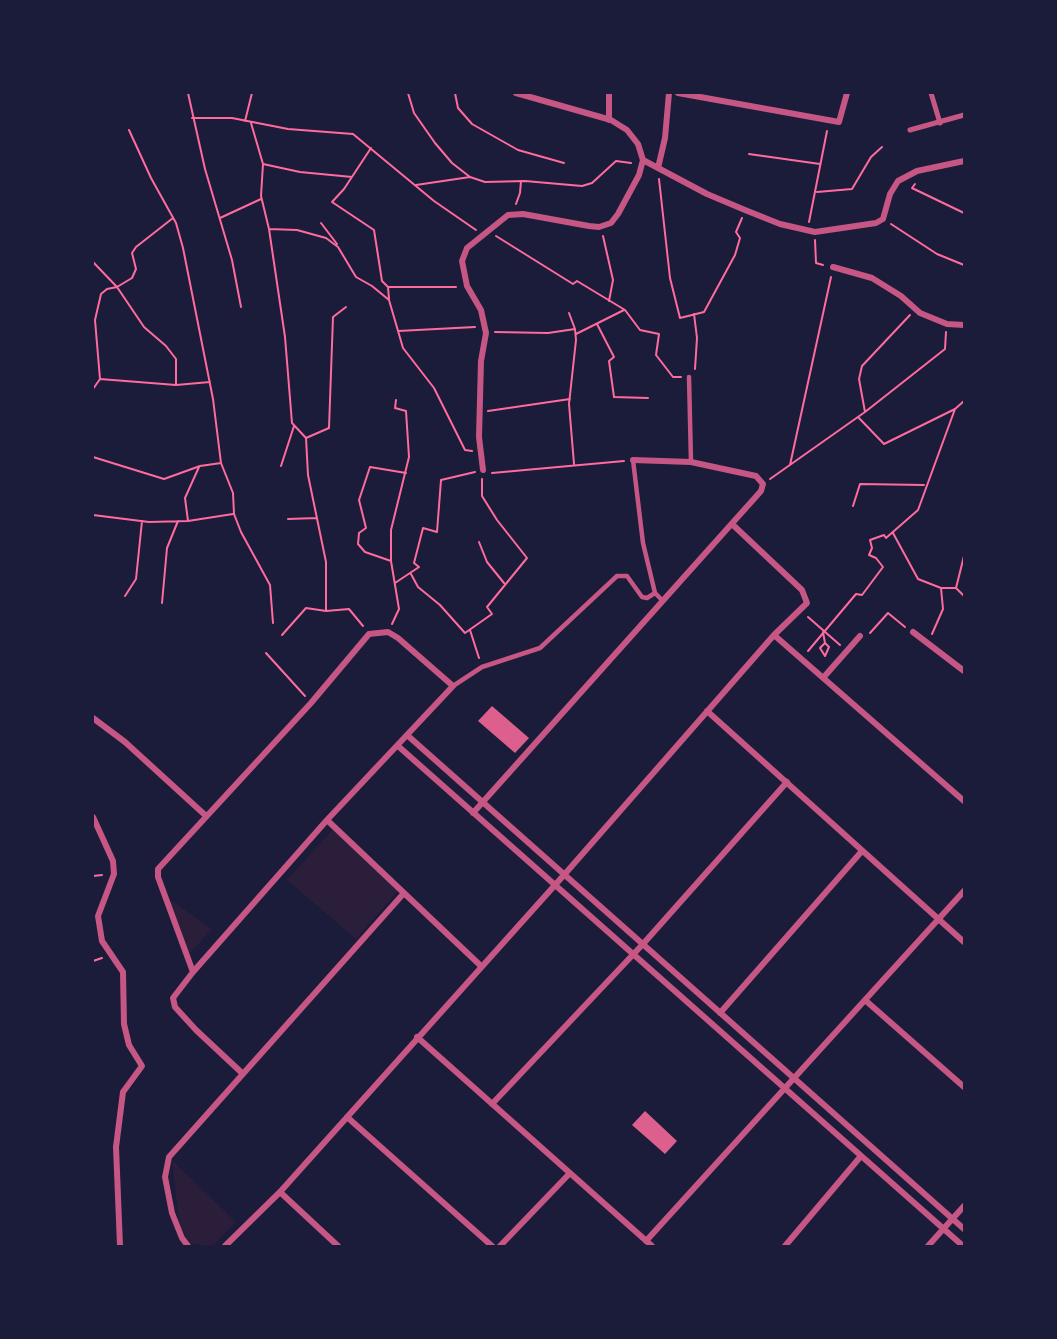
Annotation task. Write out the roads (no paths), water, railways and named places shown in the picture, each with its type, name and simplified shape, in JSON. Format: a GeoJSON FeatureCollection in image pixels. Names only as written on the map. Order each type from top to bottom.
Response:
{"type":"FeatureCollection","features":[{"type":"Feature","properties":{"kind":"street"},"geometry":{"type":"LineString","coordinates":[[483,470],[479,412],[481,361],[486,333],[481,310],[467,286],[462,261],[468,248],[508,215],[523,214],[599,227],[611,223],[618,214],[642,163],[638,144],[627,130],[609,120],[516,93]]}},
{"type":"Feature","properties":{"kind":"street"},"geometry":{"type":"LineString","coordinates":[[609,93],[609,120]]}},
{"type":"Feature","properties":{"kind":"street"},"geometry":{"type":"LineString","coordinates":[[658,168],[665,138],[669,93]]}},
{"type":"Feature","properties":{"kind":"street"},"geometry":{"type":"LineString","coordinates":[[678,93],[838,122],[847,93]]}},
{"type":"Feature","properties":{"kind":"street"},"geometry":{"type":"LineString","coordinates":[[931,93],[940,123]]}},
{"type":"Feature","properties":{"kind":"street"},"geometry":{"type":"LineString","coordinates":[[909,130],[964,115]]}},
{"type":"Feature","properties":{"kind":"street"},"geometry":{"type":"LineString","coordinates":[[642,163],[658,168],[745,210],[780,224],[815,232],[876,223],[883,219],[890,194],[898,181],[921,171],[964,161]]}},
{"type":"Feature","properties":{"kind":"street"},"geometry":{"type":"LineString","coordinates":[[833,267],[872,278],[916,310],[947,324],[964,325]]}},
{"type":"Feature","properties":{"kind":"street"},"geometry":{"type":"LineString","coordinates":[[473,813],[761,492],[763,484],[756,476],[690,462],[633,460]]}},
{"type":"Feature","properties":{"kind":"street"},"geometry":{"type":"LineString","coordinates":[[225,1246],[280,1192],[564,875],[774,635],[807,603],[806,597],[732,524]]}},
{"type":"Feature","properties":{"kind":"street"},"geometry":{"type":"LineString","coordinates":[[193,972],[158,876],[158,869],[205,815],[311,703],[369,633],[388,632],[453,686],[327,820],[193,972],[173,998],[176,1007],[242,1073]]}},
{"type":"Feature","properties":{"kind":"street"},"geometry":{"type":"LineString","coordinates":[[913,632],[964,671]]}},
{"type":"Feature","properties":{"kind":"street"},"geometry":{"type":"LineString","coordinates":[[774,635],[964,801]]}},
{"type":"Feature","properties":{"kind":"street"},"geometry":{"type":"LineString","coordinates":[[823,678],[860,636]]}},
{"type":"Feature","properties":{"kind":"street"},"geometry":{"type":"LineString","coordinates":[[707,711],[964,942]]}},
{"type":"Feature","properties":{"kind":"street"},"geometry":{"type":"LineString","coordinates":[[93,718],[125,742],[205,815]]}},
{"type":"Feature","properties":{"kind":"street"},"geometry":{"type":"LineString","coordinates":[[407,735],[964,1229]]}},
{"type":"Feature","properties":{"kind":"street"},"geometry":{"type":"LineString","coordinates":[[398,746],[963,1246]]}},
{"type":"Feature","properties":{"kind":"street"},"geometry":{"type":"LineString","coordinates":[[492,1104],[643,944],[787,782]]}},
{"type":"Feature","properties":{"kind":"street"},"geometry":{"type":"LineString","coordinates":[[93,817],[113,861],[114,874],[98,916],[102,940],[123,972],[124,1024],[129,1045],[142,1066],[123,1092],[116,1147],[120,1246]]}},
{"type":"Feature","properties":{"kind":"street"},"geometry":{"type":"LineString","coordinates":[[327,820],[481,966]]}},
{"type":"Feature","properties":{"kind":"street"},"geometry":{"type":"LineString","coordinates":[[720,1013],[862,851]]}},
{"type":"Feature","properties":{"kind":"street"},"geometry":{"type":"LineString","coordinates":[[646,1241],[786,1090],[964,891]]}},
{"type":"Feature","properties":{"kind":"street"},"geometry":{"type":"LineString","coordinates":[[188,1246],[182,1238],[172,1213],[165,1177],[169,1157],[404,892]]}},
{"type":"Feature","properties":{"kind":"street"},"geometry":{"type":"LineString","coordinates":[[865,1000],[964,1087]]}},
{"type":"Feature","properties":{"kind":"street"},"geometry":{"type":"LineString","coordinates":[[417,1037],[652,1246]]}},
{"type":"Feature","properties":{"kind":"street"},"geometry":{"type":"LineString","coordinates":[[347,1117],[492,1246]]}},
{"type":"Feature","properties":{"kind":"street"},"geometry":{"type":"LineString","coordinates":[[785,1246],[861,1156]]}},
{"type":"Feature","properties":{"kind":"street"},"geometry":{"type":"LineString","coordinates":[[500,1246],[570,1173]]}},
{"type":"Feature","properties":{"kind":"street"},"geometry":{"type":"LineString","coordinates":[[280,1192],[338,1246]]}},
{"type":"Feature","properties":{"kind":"street"},"geometry":{"type":"LineString","coordinates":[[928,1246],[964,1206]]}},
{"type":"Feature","properties":{"kind":"lane"},"geometry":{"type":"LineString","coordinates":[[689,377],[690,462]]}},
{"type":"Feature","properties":{"kind":"lane"},"geometry":{"type":"LineString","coordinates":[[633,460],[643,543],[655,593],[663,601]]}},
{"type":"Feature","properties":{"kind":"lane"},"geometry":{"type":"LineString","coordinates":[[453,686],[482,667],[540,648],[617,576],[627,576],[642,597],[647,598],[655,593]]}}]}
